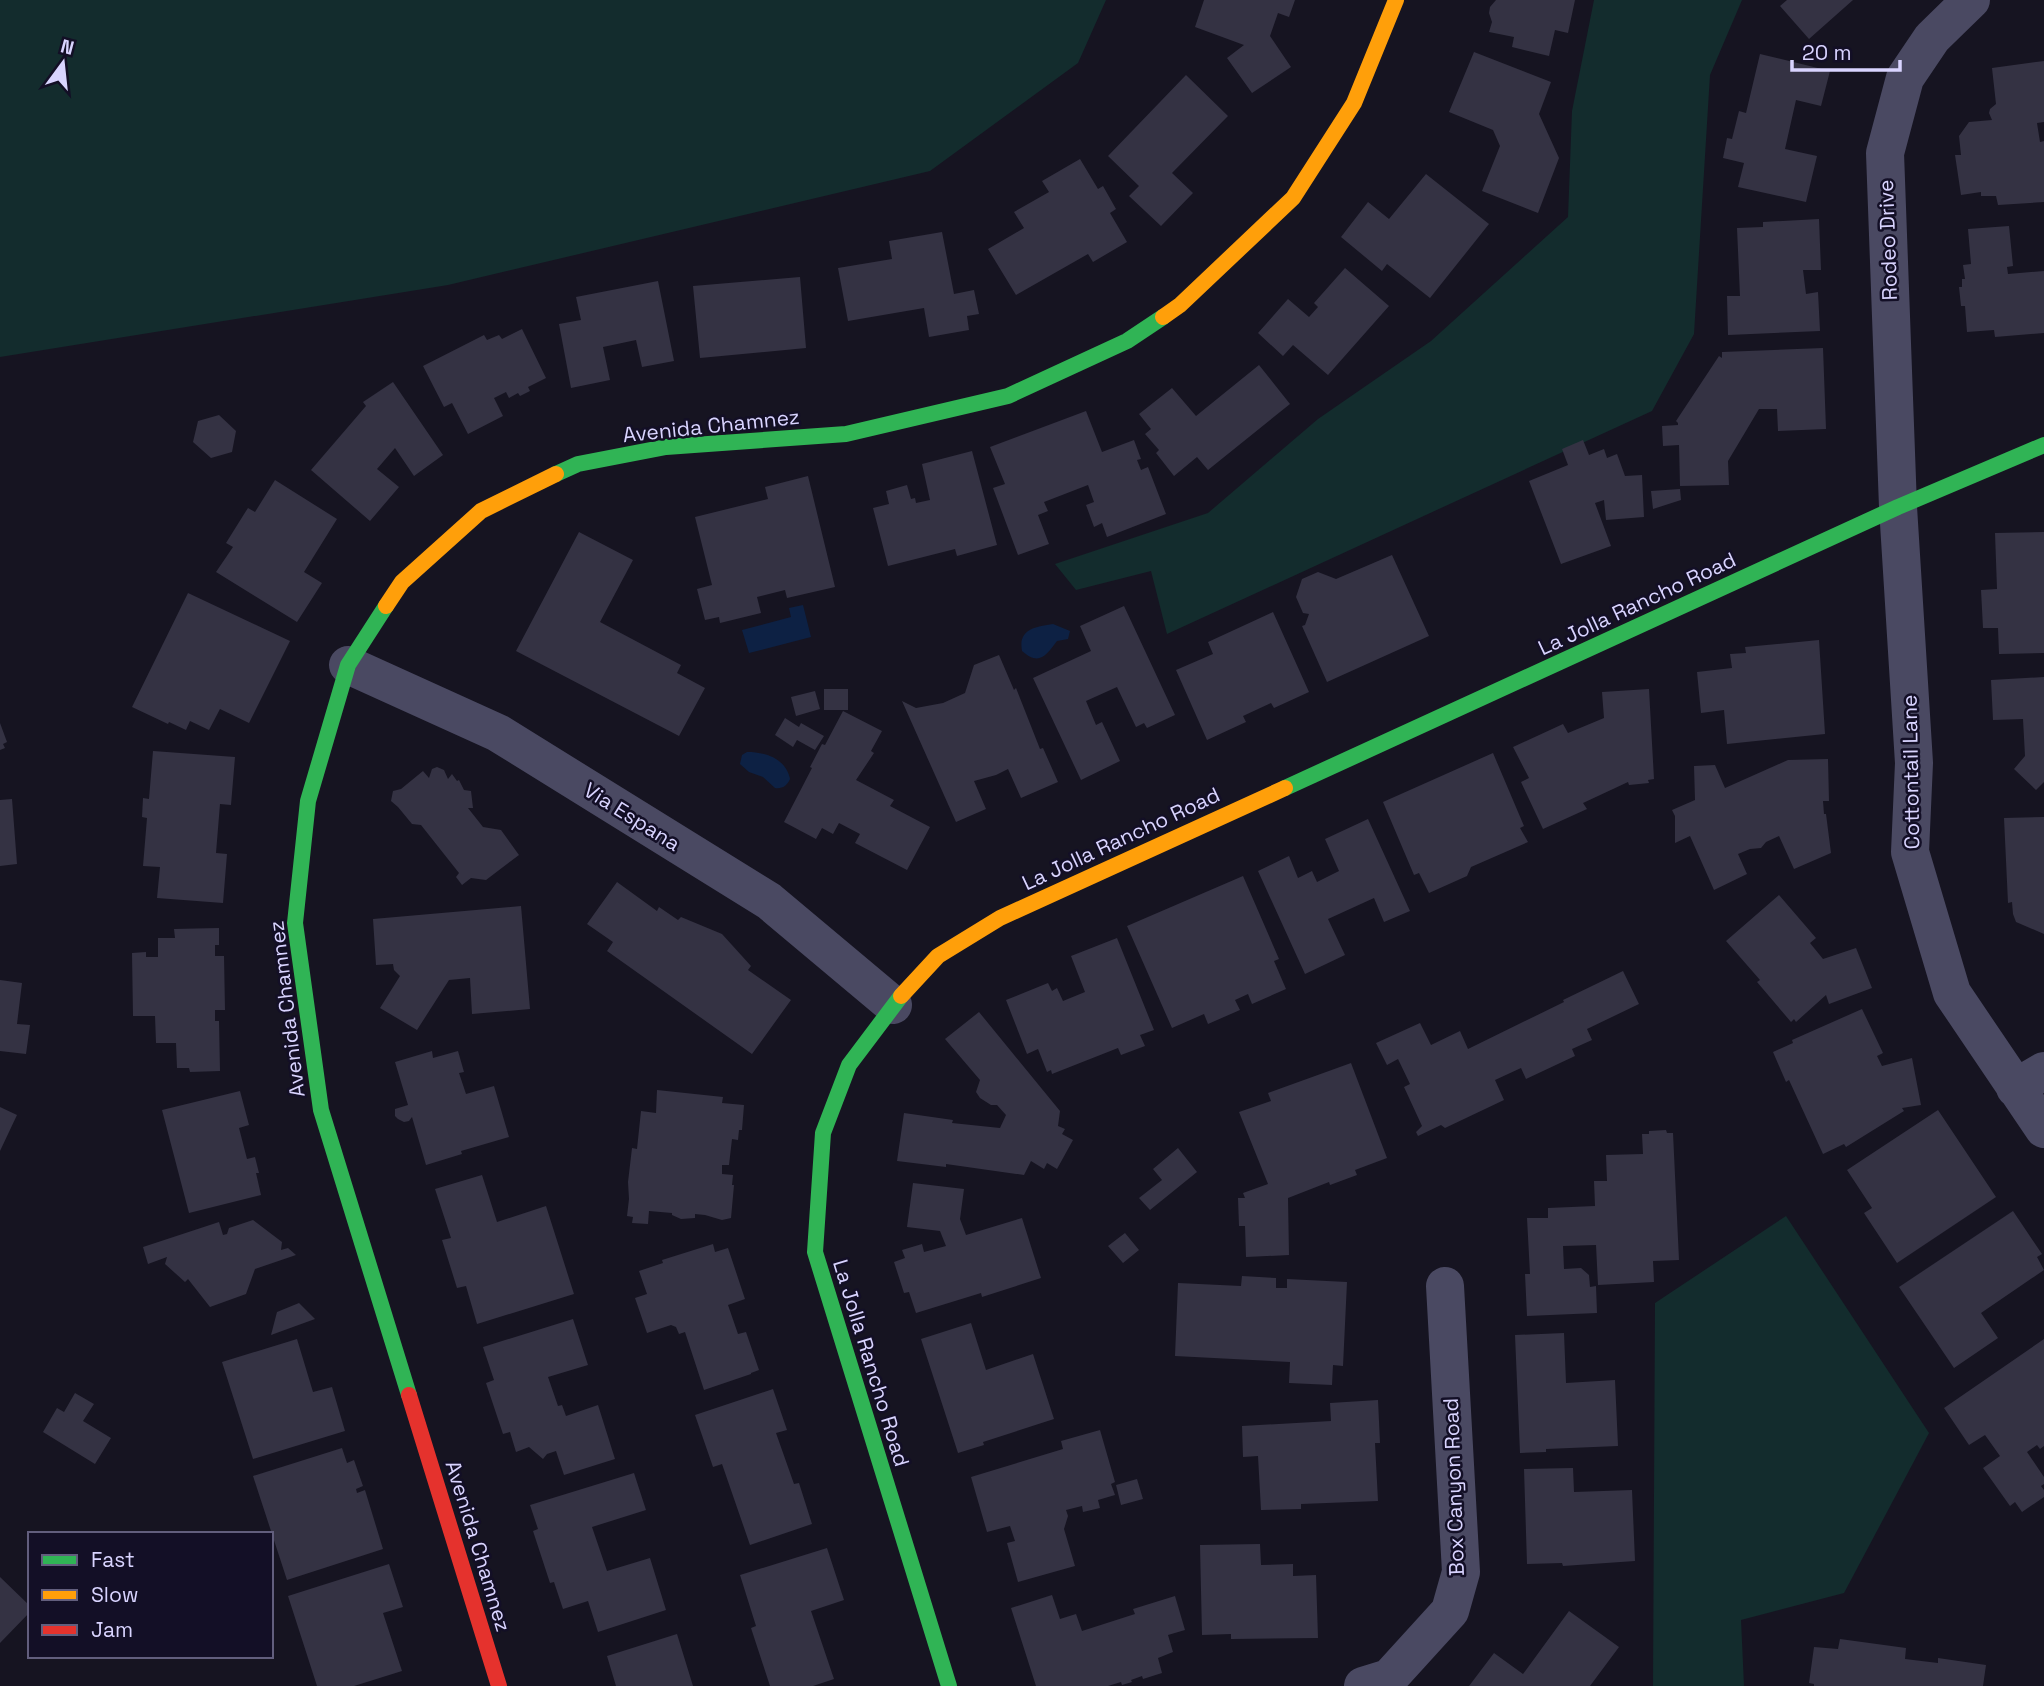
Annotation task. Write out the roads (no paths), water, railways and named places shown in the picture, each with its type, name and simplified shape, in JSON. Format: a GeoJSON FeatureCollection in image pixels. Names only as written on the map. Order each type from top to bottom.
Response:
{"type":"FeatureCollection","features":[{"type":"Feature","properties":{"kind":"street","name":"Avenida Chamnez"},"geometry":{"type":"LineString","coordinates":[[499,1686],[321,1110],[295,923],[308,801],[348,665],[402,582],[481,511],[578,464],[666,447],[846,434],[1008,396],[1127,341],[1180,305],[1293,198],[1354,103],[1396,0]]}},
{"type":"Feature","properties":{"kind":"street","name":"Rodeo Drive"},"geometry":{"type":"LineString","coordinates":[[1898,507],[1885,153],[1905,78],[1932,38],[1971,0]]}},
{"type":"Feature","properties":{"kind":"street","name":"La Jolla Rancho Road"},"geometry":{"type":"LineString","coordinates":[[949,1686],[815,1252],[822,1133],[849,1065],[893,1005],[938,956],[1000,918],[1898,507],[2044,444]]}},
{"type":"Feature","properties":{"kind":"street","name":"Cottontail Lane"},"geometry":{"type":"LineString","coordinates":[[1898,507],[1914,762],[1910,852],[1952,993],[2029,1079],[2044,1129]]}},
{"type":"Feature","properties":{"kind":"street","name":"Via Espana"},"geometry":{"type":"LineString","coordinates":[[348,665],[498,733],[769,901],[893,1005]]}},
{"type":"Feature","properties":{"kind":"street","name":"Box Canyon Road"},"geometry":{"type":"LineString","coordinates":[[1363,1686],[1388,1678],[1450,1611],[1461,1572],[1445,1286]]}},
{"type":"Feature","properties":{"kind":"water"},"geometry":{"type":"Polygon","coordinates":[[[803,605],[811,637],[749,653],[742,630],[791,617],[789,608],[803,605]]]}},
{"type":"Feature","properties":{"kind":"water"},"geometry":{"type":"Polygon","coordinates":[[[1053,624],[1070,631],[1068,639],[1057,641],[1042,657],[1033,658],[1022,651],[1023,638],[1029,630],[1053,624]]]}},
{"type":"Feature","properties":{"kind":"water"},"geometry":{"type":"Polygon","coordinates":[[[747,752],[768,755],[780,762],[788,772],[790,779],[787,784],[775,788],[763,777],[749,772],[740,764],[742,755],[747,752]]]}}]}
